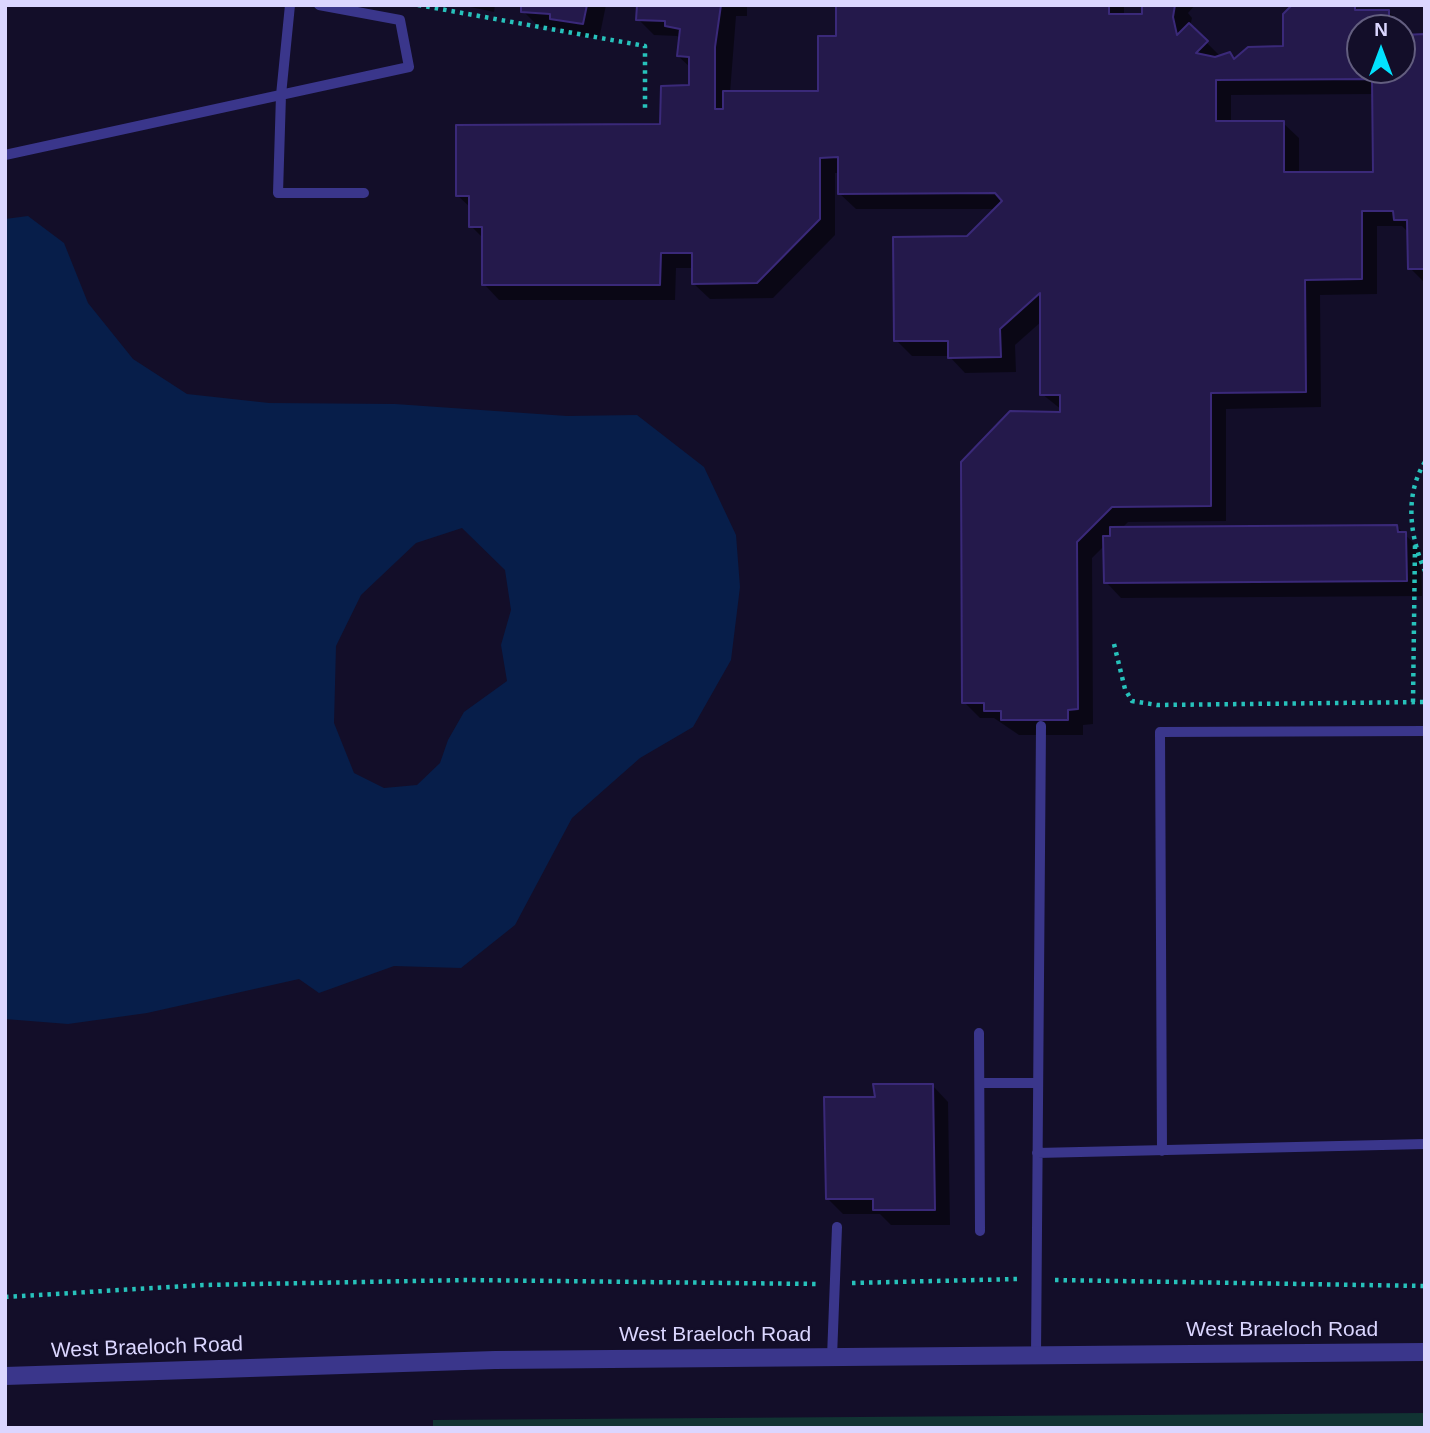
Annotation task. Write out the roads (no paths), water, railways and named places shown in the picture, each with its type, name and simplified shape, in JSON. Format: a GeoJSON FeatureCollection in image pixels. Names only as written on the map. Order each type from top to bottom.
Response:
{"type":"FeatureCollection","features":[{"type":"Feature","properties":{"kind":"street","name":"West Braeloch Road"},"geometry":{"type":"LineString","coordinates":[[5,1376],[495,1360],[1425,1352]]}},
{"type":"Feature","properties":{"kind":"lane"},"geometry":{"type":"LineString","coordinates":[[290,5],[281,95],[278,193],[364,193]]}},
{"type":"Feature","properties":{"kind":"lane"},"geometry":{"type":"LineString","coordinates":[[5,155],[409,67],[400,20],[319,5]]}},
{"type":"Feature","properties":{"kind":"lane"},"geometry":{"type":"LineString","coordinates":[[1036,1355],[1041,726]]}},
{"type":"Feature","properties":{"kind":"lane"},"geometry":{"type":"LineString","coordinates":[[1162,1151],[1160,732],[1425,731]]}},
{"type":"Feature","properties":{"kind":"lane"},"geometry":{"type":"LineString","coordinates":[[979,1033],[980,1231]]}},
{"type":"Feature","properties":{"kind":"lane"},"geometry":{"type":"LineString","coordinates":[[979,1083],[1038,1083]]}},
{"type":"Feature","properties":{"kind":"lane"},"geometry":{"type":"LineString","coordinates":[[1037,1153],[1425,1144]]}},
{"type":"Feature","properties":{"kind":"lane"},"geometry":{"type":"LineString","coordinates":[[832,1357],[837,1227]]}},
{"type":"Feature","properties":{"kind":"water"},"geometry":{"type":"Polygon","coordinates":[[[28,216],[64,243],[88,303],[133,359],[187,394],[269,403],[395,404],[567,416],[637,415],[704,467],[736,535],[740,587],[731,660],[693,727],[640,758],[572,818],[515,925],[461,968],[394,966],[319,993],[299,979],[147,1013],[68,1024],[5,1019],[5,219],[28,216]],[[462,528],[416,543],[361,595],[336,646],[334,723],[354,773],[384,788],[417,785],[440,763],[448,740],[464,712],[507,681],[501,645],[511,610],[505,570],[462,528]]]}}]}
